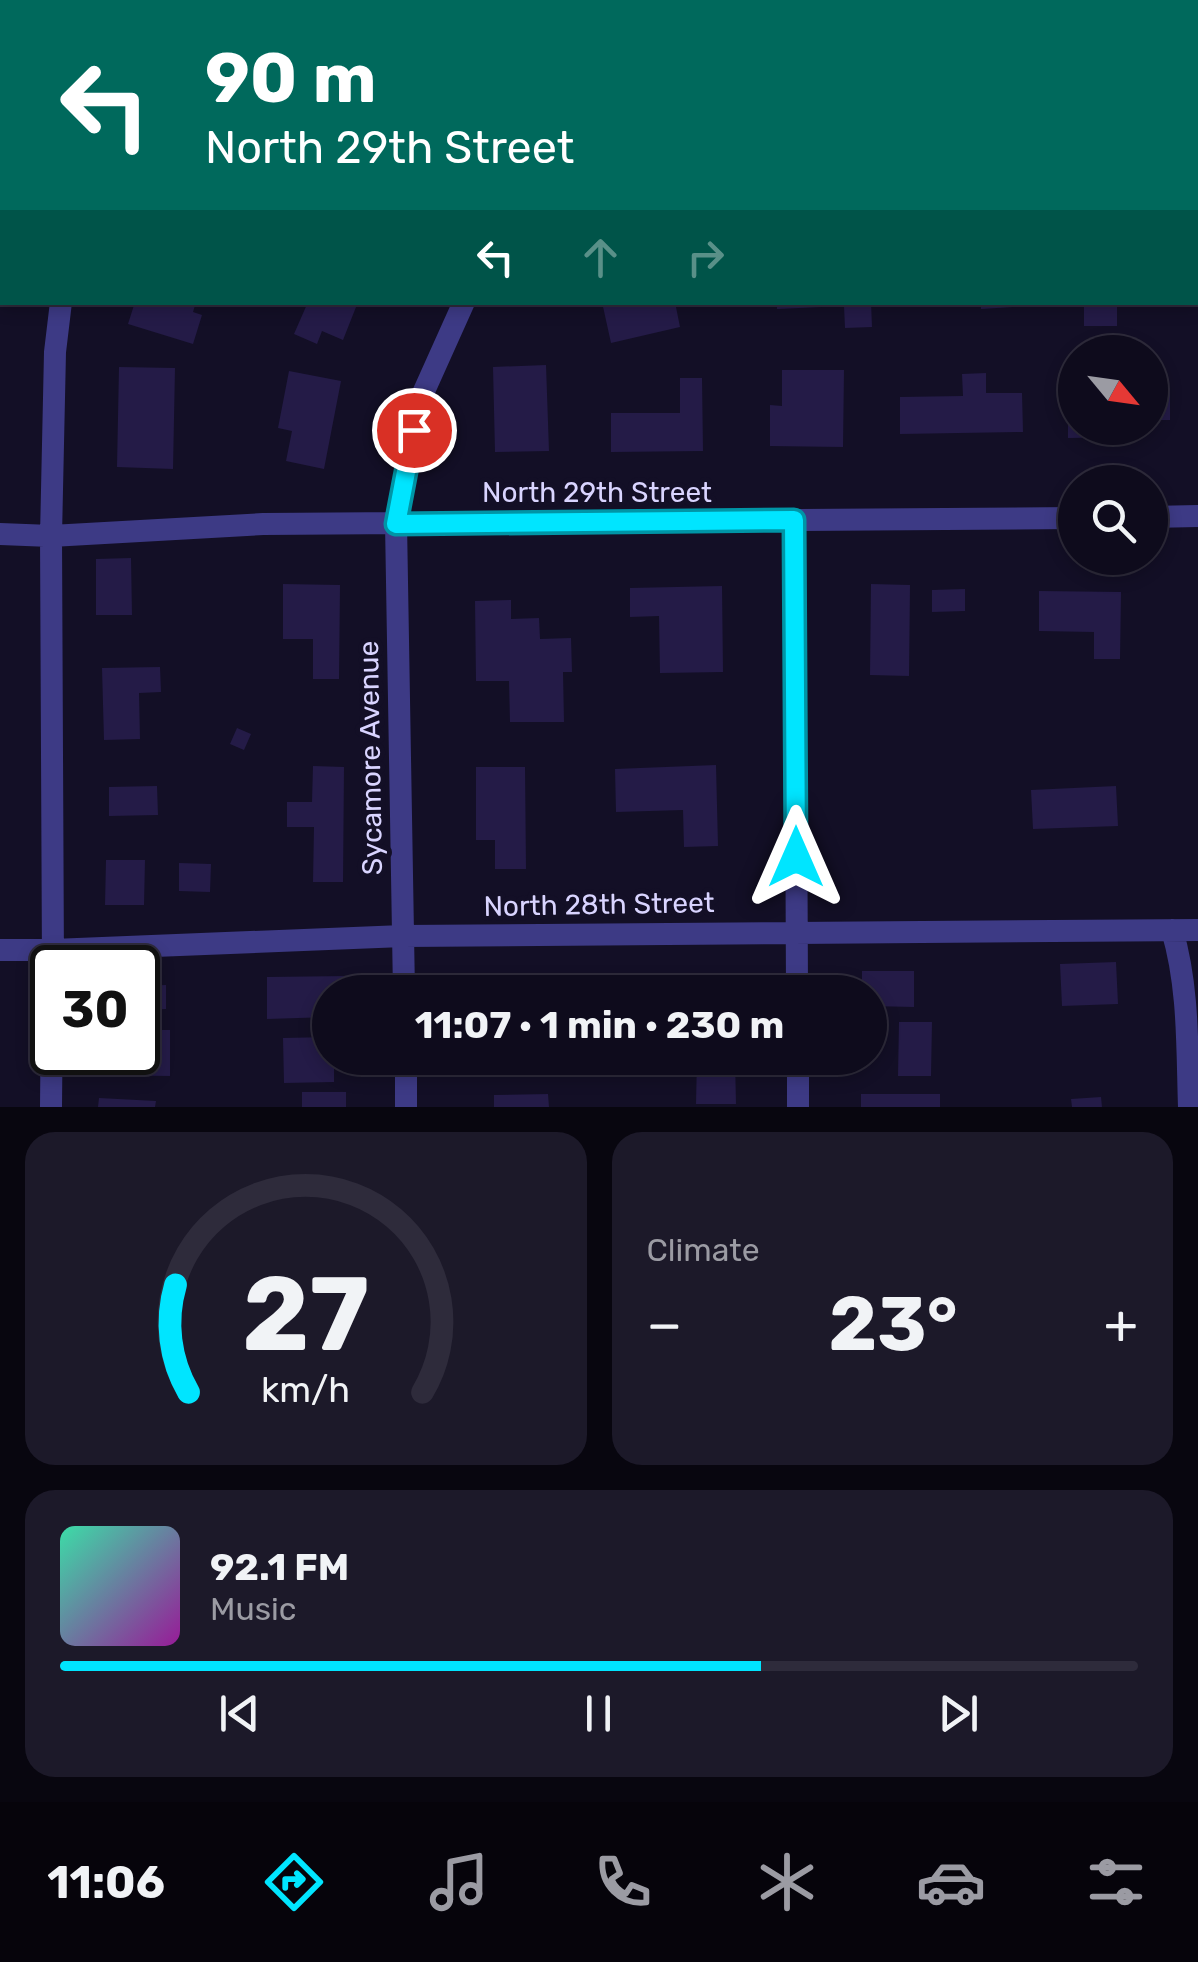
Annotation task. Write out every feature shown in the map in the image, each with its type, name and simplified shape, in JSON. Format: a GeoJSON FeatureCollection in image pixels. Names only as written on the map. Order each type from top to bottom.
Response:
{"type":"FeatureCollection","features":[{"type":"Feature","properties":{"kind":"street"},"geometry":{"type":"LineString","coordinates":[[53,945],[50,536],[55,352],[61,305]]}},
{"type":"Feature","properties":{"kind":"street","name":"Sycamore Avenue"},"geometry":{"type":"LineString","coordinates":[[404,975],[396,524],[420,400],[463,305]]}},
{"type":"Feature","properties":{"kind":"street"},"geometry":{"type":"LineString","coordinates":[[1168,517],[1198,516]]}},
{"type":"Feature","properties":{"kind":"street","name":"North 29th Street"},"geometry":{"type":"LineString","coordinates":[[0,534],[50,536],[263,524],[1058,518]]}},
{"type":"Feature","properties":{"kind":"street"},"geometry":{"type":"LineString","coordinates":[[794,520],[797,975]]}},
{"type":"Feature","properties":{"kind":"street"},"geometry":{"type":"LineString","coordinates":[[1172,930],[1181,958],[1189,1107]]}},
{"type":"Feature","properties":{"kind":"street","name":"North 28th Street"},"geometry":{"type":"LineString","coordinates":[[160,952],[404,936],[1198,930]]}},
{"type":"Feature","properties":{"kind":"street","name":"North 28th Street"},"geometry":{"type":"LineString","coordinates":[[0,950],[30,955]]}},
{"type":"Feature","properties":{"kind":"street"},"geometry":{"type":"LineString","coordinates":[[50,1107],[51,1075]]}},
{"type":"Feature","properties":{"kind":"street"},"geometry":{"type":"LineString","coordinates":[[406,1075],[406,1107]]}},
{"type":"Feature","properties":{"kind":"street"},"geometry":{"type":"LineString","coordinates":[[798,1075],[798,1107]]}},
{"type":"Feature","properties":{"kind":"building"},"geometry":{"type":"Polygon","coordinates":[[[134,305],[195,305],[193,312],[202,315],[193,344],[128,324],[134,305]]]}},
{"type":"Feature","properties":{"kind":"building"},"geometry":{"type":"Polygon","coordinates":[[[307,305],[357,305],[343,340],[322,331],[317,344],[294,334],[307,305]]]}},
{"type":"Feature","properties":{"kind":"building"},"geometry":{"type":"Polygon","coordinates":[[[603,305],[676,305],[680,327],[611,343],[603,305]]]}},
{"type":"Feature","properties":{"kind":"building"},"geometry":{"type":"Polygon","coordinates":[[[777,305],[871,305],[872,327],[845,328],[844,306],[777,309],[777,305]]]}},
{"type":"Feature","properties":{"kind":"building"},"geometry":{"type":"Polygon","coordinates":[[[981,305],[1013,305],[1013,307],[981,309],[981,305]]]}},
{"type":"Feature","properties":{"kind":"building"},"geometry":{"type":"Polygon","coordinates":[[[1084,305],[1117,305],[1117,326],[1084,326],[1084,305]]]}},
{"type":"Feature","properties":{"kind":"building"},"geometry":{"type":"Polygon","coordinates":[[[546,365],[549,451],[495,452],[493,367],[546,365]]]}},
{"type":"Feature","properties":{"kind":"building"},"geometry":{"type":"Polygon","coordinates":[[[119,367],[175,368],[173,469],[117,467],[119,367]]]}},
{"type":"Feature","properties":{"kind":"building"},"geometry":{"type":"Polygon","coordinates":[[[782,370],[844,370],[843,447],[770,446],[770,405],[782,406],[782,370]]]}},
{"type":"Feature","properties":{"kind":"building"},"geometry":{"type":"Polygon","coordinates":[[[289,371],[341,381],[324,469],[286,461],[292,431],[278,428],[289,371]]]}},
{"type":"Feature","properties":{"kind":"building"},"geometry":{"type":"Polygon","coordinates":[[[986,373],[986,393],[1022,393],[1023,432],[900,434],[900,397],[963,396],[962,374],[986,373]]]}},
{"type":"Feature","properties":{"kind":"building"},"geometry":{"type":"Polygon","coordinates":[[[680,378],[702,378],[703,451],[611,452],[611,413],[680,413],[680,378]]]}},
{"type":"Feature","properties":{"kind":"building"},"geometry":{"type":"Polygon","coordinates":[[[1170,388],[1170,420],[1168,420],[1170,388]]]}},
{"type":"Feature","properties":{"kind":"building"},"geometry":{"type":"Polygon","coordinates":[[[131,558],[132,615],[96,615],[96,559],[131,558]]]}},
{"type":"Feature","properties":{"kind":"building"},"geometry":{"type":"Polygon","coordinates":[[[283,584],[340,585],[339,679],[313,679],[313,639],[283,639],[283,584]]]}},
{"type":"Feature","properties":{"kind":"building"},"geometry":{"type":"Polygon","coordinates":[[[871,584],[910,585],[909,676],[870,675],[871,584]]]}},
{"type":"Feature","properties":{"kind":"building"},"geometry":{"type":"Polygon","coordinates":[[[722,586],[723,672],[660,673],[659,616],[630,617],[630,588],[722,586]]]}},
{"type":"Feature","properties":{"kind":"building"},"geometry":{"type":"Polygon","coordinates":[[[965,589],[965,611],[932,612],[932,590],[965,589]]]}},
{"type":"Feature","properties":{"kind":"building"},"geometry":{"type":"Polygon","coordinates":[[[1039,591],[1121,592],[1120,659],[1094,659],[1094,632],[1039,631],[1039,591]]]}},
{"type":"Feature","properties":{"kind":"building"},"geometry":{"type":"Polygon","coordinates":[[[511,600],[511,619],[539,618],[540,639],[571,638],[572,672],[563,672],[564,722],[510,722],[509,681],[476,681],[475,601],[511,600]]]}},
{"type":"Feature","properties":{"kind":"building"},"geometry":{"type":"Polygon","coordinates":[[[160,667],[161,692],[139,693],[140,739],[104,740],[102,668],[160,667]]]}},
{"type":"Feature","properties":{"kind":"building"},"geometry":{"type":"Polygon","coordinates":[[[237,728],[251,734],[244,750],[230,744],[237,728]]]}},
{"type":"Feature","properties":{"kind":"building"},"geometry":{"type":"Polygon","coordinates":[[[716,765],[718,846],[684,847],[683,810],[616,812],[615,769],[716,765]]]}},
{"type":"Feature","properties":{"kind":"building"},"geometry":{"type":"Polygon","coordinates":[[[313,766],[344,767],[343,882],[313,882],[314,827],[287,827],[287,802],[312,802],[313,766]]]}},
{"type":"Feature","properties":{"kind":"building"},"geometry":{"type":"Polygon","coordinates":[[[476,767],[525,767],[526,869],[495,869],[495,840],[476,840],[476,767]]]}},
{"type":"Feature","properties":{"kind":"building"},"geometry":{"type":"Polygon","coordinates":[[[157,786],[158,815],[109,816],[109,787],[157,786]]]}},
{"type":"Feature","properties":{"kind":"building"},"geometry":{"type":"Polygon","coordinates":[[[1116,786],[1118,826],[1033,829],[1031,790],[1116,786]]]}},
{"type":"Feature","properties":{"kind":"building"},"geometry":{"type":"Polygon","coordinates":[[[106,860],[145,860],[144,905],[105,905],[106,860]]]}},
{"type":"Feature","properties":{"kind":"building"},"geometry":{"type":"Polygon","coordinates":[[[179,863],[211,864],[210,892],[179,891],[179,863]]]}},
{"type":"Feature","properties":{"kind":"building"},"geometry":{"type":"Polygon","coordinates":[[[1116,962],[1118,1004],[1062,1006],[1060,964],[1116,962]]]}},
{"type":"Feature","properties":{"kind":"building"},"geometry":{"type":"Polygon","coordinates":[[[862,971],[914,971],[914,1007],[887,1006],[887,975],[862,975],[862,971]]]}},
{"type":"Feature","properties":{"kind":"building"},"geometry":{"type":"Polygon","coordinates":[[[312,976],[312,1018],[267,1019],[267,977],[312,976]]]}},
{"type":"Feature","properties":{"kind":"building"},"geometry":{"type":"Polygon","coordinates":[[[160,985],[166,985],[166,1009],[160,1009],[160,985]]]}},
{"type":"Feature","properties":{"kind":"building"},"geometry":{"type":"Polygon","coordinates":[[[899,1022],[932,1022],[931,1076],[898,1076],[899,1022]]]}},
{"type":"Feature","properties":{"kind":"building"},"geometry":{"type":"Polygon","coordinates":[[[160,1030],[170,1030],[170,1076],[96,1075],[160,1075],[160,1030]]]}},
{"type":"Feature","properties":{"kind":"building"},"geometry":{"type":"Polygon","coordinates":[[[312,1037],[312,1075],[334,1075],[334,1082],[284,1083],[283,1038],[312,1037]]]}},
{"type":"Feature","properties":{"kind":"building"},"geometry":{"type":"Polygon","coordinates":[[[697,1075],[735,1075],[736,1104],[696,1104],[697,1075]]]}},
{"type":"Feature","properties":{"kind":"building"},"geometry":{"type":"Polygon","coordinates":[[[302,1092],[346,1092],[346,1107],[302,1107],[302,1092]]]}},
{"type":"Feature","properties":{"kind":"building"},"geometry":{"type":"Polygon","coordinates":[[[548,1094],[549,1107],[494,1107],[494,1095],[548,1094]]]}},
{"type":"Feature","properties":{"kind":"building"},"geometry":{"type":"Polygon","coordinates":[[[861,1094],[940,1094],[940,1107],[861,1107],[861,1094]]]}},
{"type":"Feature","properties":{"kind":"building"},"geometry":{"type":"Polygon","coordinates":[[[1101,1097],[1102,1107],[1072,1107],[1071,1099],[1101,1097]]]}},
{"type":"Feature","properties":{"kind":"building"},"geometry":{"type":"Polygon","coordinates":[[[99,1098],[156,1101],[155,1107],[98,1107],[99,1098]]]}},
{"type":"Feature","properties":{"kind":"route"},"geometry":{"type":"LineString","coordinates":[[414,430],[396,524],[794,520],[796,857]]}}]}
